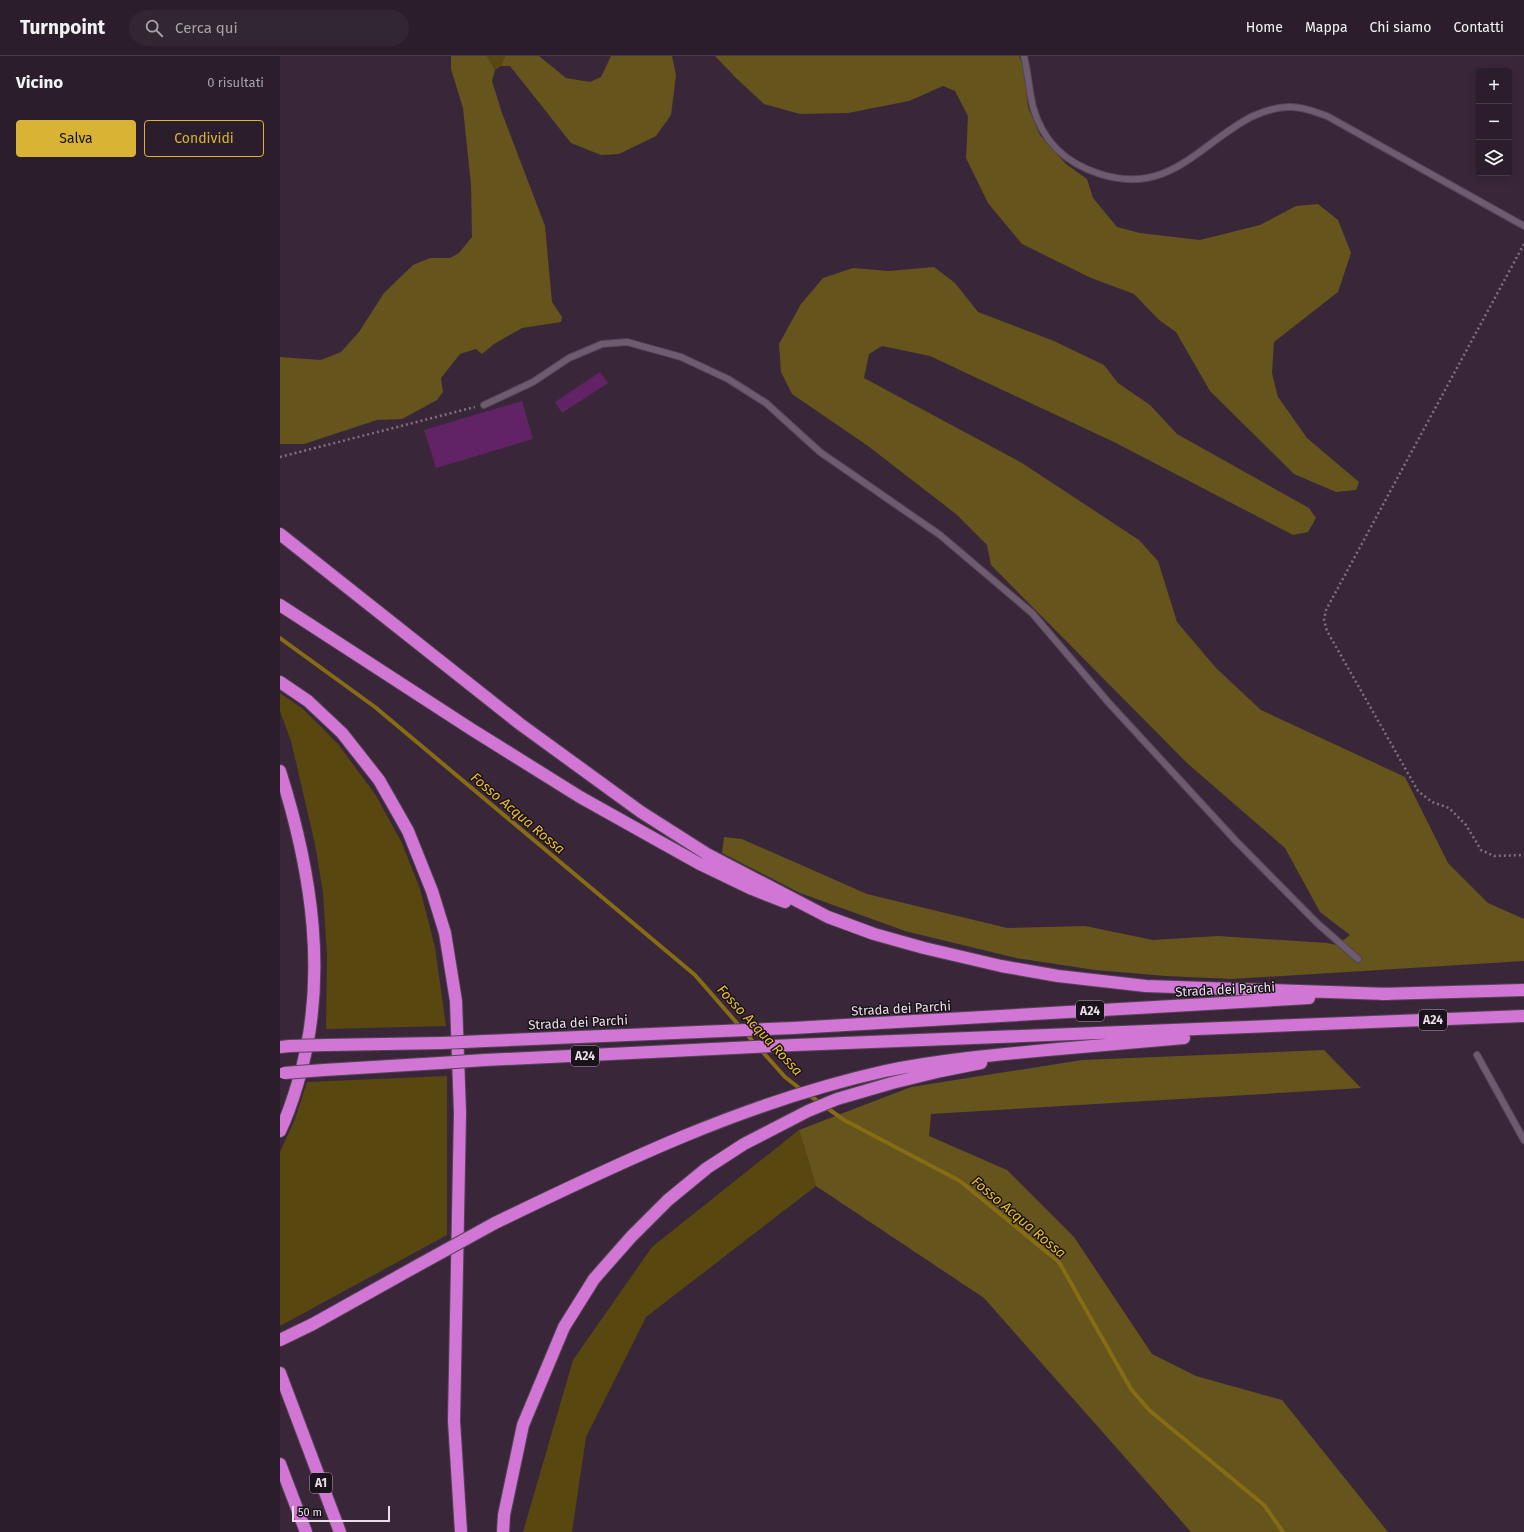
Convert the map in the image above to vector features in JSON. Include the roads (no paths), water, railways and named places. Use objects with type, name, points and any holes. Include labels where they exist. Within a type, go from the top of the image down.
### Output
[{"type":"highway","points":[[280,534],[509,716],[564,758],[640,812],[708,854],[828,917]]},
{"type":"highway","points":[[280,605],[506,752],[632,827],[698,863],[752,889],[781,901],[874,934],[924,948],[1001,966],[1066,977],[1146,986],[1388,994]]},
{"type":"highway","points":[[280,682],[308,701],[342,733],[379,780],[408,831],[432,891],[445,933],[456,1001],[460,1113],[454,1421],[461,1532]]},
{"type":"highway","points":[[280,771],[290,803],[308,883],[315,963],[312,1024],[304,1063],[286,1119],[280,1130]]},
{"type":"highway","name":"Strada dei Parchi","points":[[285,1047],[442,1043],[793,1028],[1388,994],[1524,990]]},
{"type":"highway","name":"A24","points":[[282,1073],[485,1060],[795,1045],[1524,1016]]},
{"type":"highway","points":[[280,1340],[313,1324],[495,1223],[621,1162],[676,1138],[748,1110],[828,1085],[885,1071],[956,1058],[1342,1024]]},
{"type":"highway","points":[[503,1532],[504,1515],[523,1424],[564,1327],[594,1279],[631,1237],[668,1200],[708,1168],[744,1144],[808,1111],[837,1099],[941,1071],[986,1062],[1099,1045]]},
{"type":"highway","name":"A1","points":[[280,1374],[340,1532]]},
{"type":"highway","name":"A1","points":[[280,1464],[306,1532]]},
{"type":"lane","points":[[1024,56],[1033,106],[1044,135],[1064,156],[1096,173],[1130,179],[1165,173],[1185,164],[1228,130],[1259,113],[1276,108],[1302,108],[1327,116],[1524,226]]},
{"type":"lane","points":[[484,405],[533,382],[569,358],[602,344],[627,342],[681,357],[728,379],[766,404],[820,452],[940,535],[1032,613],[1108,702],[1236,841],[1317,923],[1358,958]]},
{"type":"lane","points":[[1477,1055],[1524,1140]]},
{"type":"waterway","name":"Fosso Acqua Rossa","points":[[280,638],[375,707],[695,975],[756,1045]]},
{"type":"waterway","name":"Fosso Acqua Rossa","points":[[761,1050],[785,1077],[803,1091]]},
{"type":"waterway","name":"Fosso Acqua Rossa","points":[[809,1095],[844,1120],[960,1181],[1059,1262],[1131,1389],[1149,1410],[1264,1505],[1283,1532]]}]
